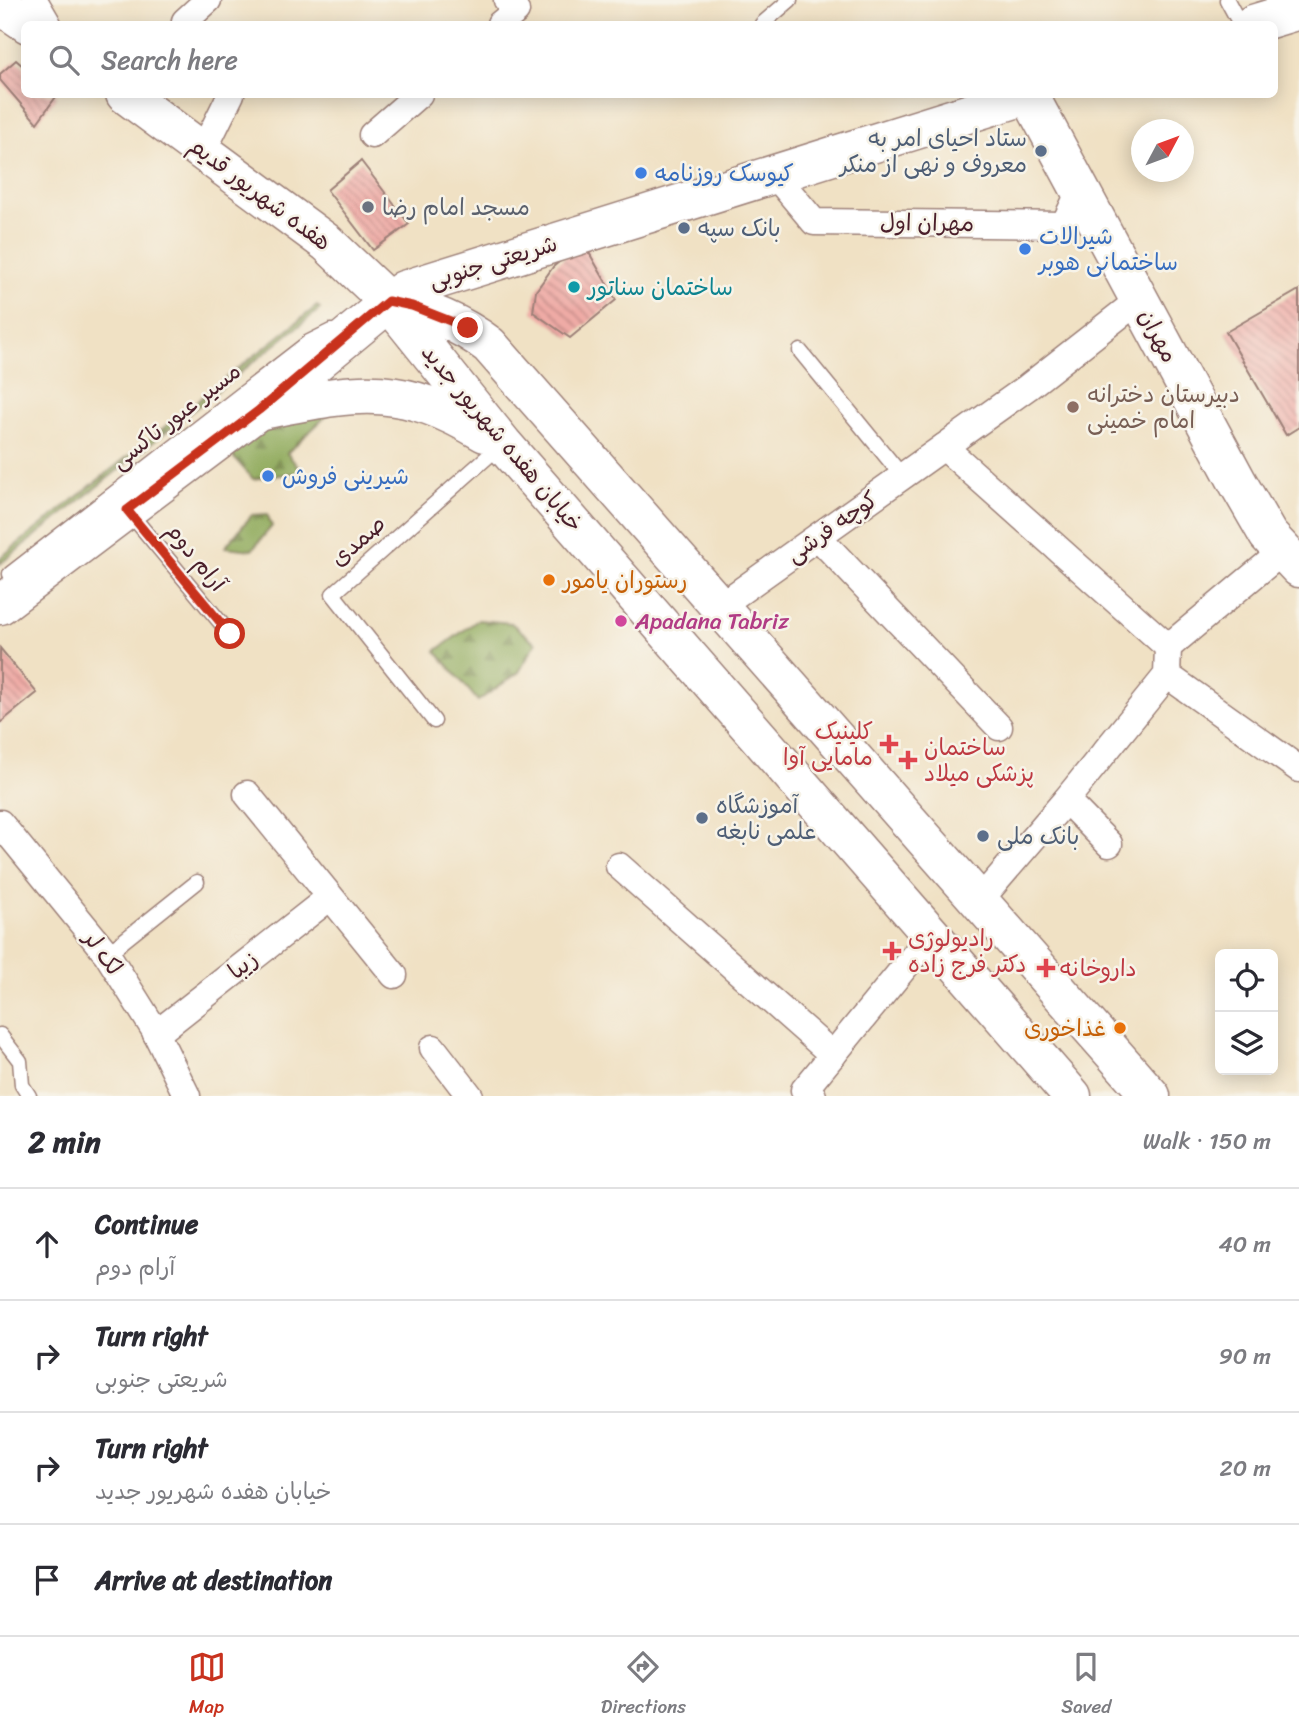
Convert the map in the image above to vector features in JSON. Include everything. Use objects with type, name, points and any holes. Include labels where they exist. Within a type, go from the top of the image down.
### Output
[{"type":"main road","points":[[0,5],[24,21]]},
{"type":"main road","points":[[1263,21],[1299,10]]},
{"type":"main road","name":"هفده شهریور قدیم","points":[[130,98],[327,243],[388,301]]},
{"type":"main road","name":"شریعتی جنوبی","points":[[0,605],[259,410],[404,290],[1020,98]]},
{"type":"main road","name":"مهران","points":[[1032,98],[1238,483],[1268,535],[1291,560]]},
{"type":"main road","name":"خیابان هفده شهریور جدید","points":[[388,301],[503,443],[1072,1096]]},
{"type":"main road","name":"خیابان هفده شهریور جدید","points":[[388,301],[412,306],[468,328],[489,345],[1152,1096]]},
{"type":"main road","points":[[259,410],[340,395],[390,394],[427,402],[503,443]]},
{"type":"street","points":[[34,0],[46,21]]},
{"type":"street","points":[[185,21],[208,0]]},
{"type":"street","points":[[504,21],[516,11],[507,0]]},
{"type":"street","points":[[203,151],[229,98]]},
{"type":"street","points":[[372,135],[414,98]]},
{"type":"street","name":"مهران اول","points":[[774,174],[814,222],[1064,225],[1080,191]]},
{"type":"street","name":"کوچه فرشی","points":[[720,606],[903,477],[1139,300]]},
{"type":"street","points":[[944,447],[1168,646]]},
{"type":"street","points":[[818,537],[999,727]]},
{"type":"street","points":[[1168,646],[1291,560]]},
{"type":"street","points":[[979,901],[1066,800],[1167,675],[1168,646]]},
{"type":"street","points":[[1167,675],[1299,769]]},
{"type":"street","points":[[247,794],[394,975]]},
{"type":"street","points":[[1066,800],[1109,844]]},
{"type":"street","name":"لک لر","points":[[0,822],[107,954],[156,1034],[187,1096]]},
{"type":"street","points":[[618,866],[833,1055]]},
{"type":"street","name":"زیبا","points":[[156,1034],[330,897]]},
{"type":"street","points":[[806,1094],[833,1055],[932,935]]},
{"type":"street","points":[[433,1048],[470,1096]]},
{"type":"lane","points":[[766,21],[790,0]]},
{"type":"lane","points":[[1227,0],[1238,21]]},
{"type":"lane","name":"مسیر عبور تاکسی","points":[[0,581],[309,342],[388,301]]},
{"type":"lane","points":[[800,351],[903,477]]},
{"type":"lane","name":"صمدی","points":[[434,721],[333,594],[503,443]]},
{"type":"lane","name":"آرام دوم","points":[[127,510],[230,634]]},
{"type":"lane","points":[[107,954],[197,882]]},
{"type":"lane","points":[[0,1035],[20,1061],[22,1086],[29,1096]]},
{"type":"green space","points":[[317,306],[320,309],[0,564],[0,558]]},
{"type":"green space","points":[[340,403],[287,453],[302,472],[253,479],[219,441]]},
{"type":"green space","points":[[267,514],[272,526],[252,550],[225,547],[252,515]]},
{"type":"green space","points":[[478,620],[511,623],[536,643],[519,672],[478,701],[436,651]]},
{"type":"building","points":[[16,60],[21,64],[21,98],[55,98],[37,123],[0,80],[0,74]]},
{"type":"building","name":"مسجد امام رضا","points":[[361,161],[409,224],[373,250],[327,190]]},
{"type":"building","name":"ساختمان سناتور","points":[[583,242],[616,300],[570,338],[533,312],[536,291],[553,267]]},
{"type":"building","points":[[1299,290],[1299,427],[1286,435],[1226,332]]},
{"type":"building","points":[[0,648],[37,693],[0,723]]},
{"type":"place","name":"ستاد احیای امر به معروف و نهی از منکر","points":[[1041,151]]},
{"type":"place","name":"کیوسک روزنامه","points":[[641,173]]},
{"type":"place","name":"مسجد امام رضا","points":[[368,207]]},
{"type":"place","name":"بانک سپه","points":[[684,228]]},
{"type":"place","name":"شیرالات ساختمانی هوبر","points":[[1025,249]]},
{"type":"place","name":"ساختمان سناتور","points":[[574,287]]},
{"type":"place","name":"دبیرستان دخترانه امام خمینی","points":[[1073,407]]},
{"type":"place","name":"شیرینی فروش","points":[[268,476]]},
{"type":"place","name":"رستوران یامور","points":[[549,580]]},
{"type":"place","name":"Apadana Tabriz","points":[[621,621]]},
{"type":"place","name":"کلینیک مامایی آوا","points":[[889,744]]},
{"type":"place","name":"ساختمان پزشکی میلاد","points":[[908,760]]},
{"type":"place","name":"آموزشگاه علمی نابغه","points":[[702,818]]},
{"type":"place","name":"بانک ملی","points":[[983,836]]},
{"type":"place","name":"رادیولوژی دکتر فرج زاده","points":[[892,951]]},
{"type":"place","name":"داروخانه","points":[[1046,968]]},
{"type":"place","name":"غذاخوری","points":[[1120,1028]]},
{"type":"route","points":[[230,634],[127,510],[259,410],[388,301],[412,306],[468,328]]}]
